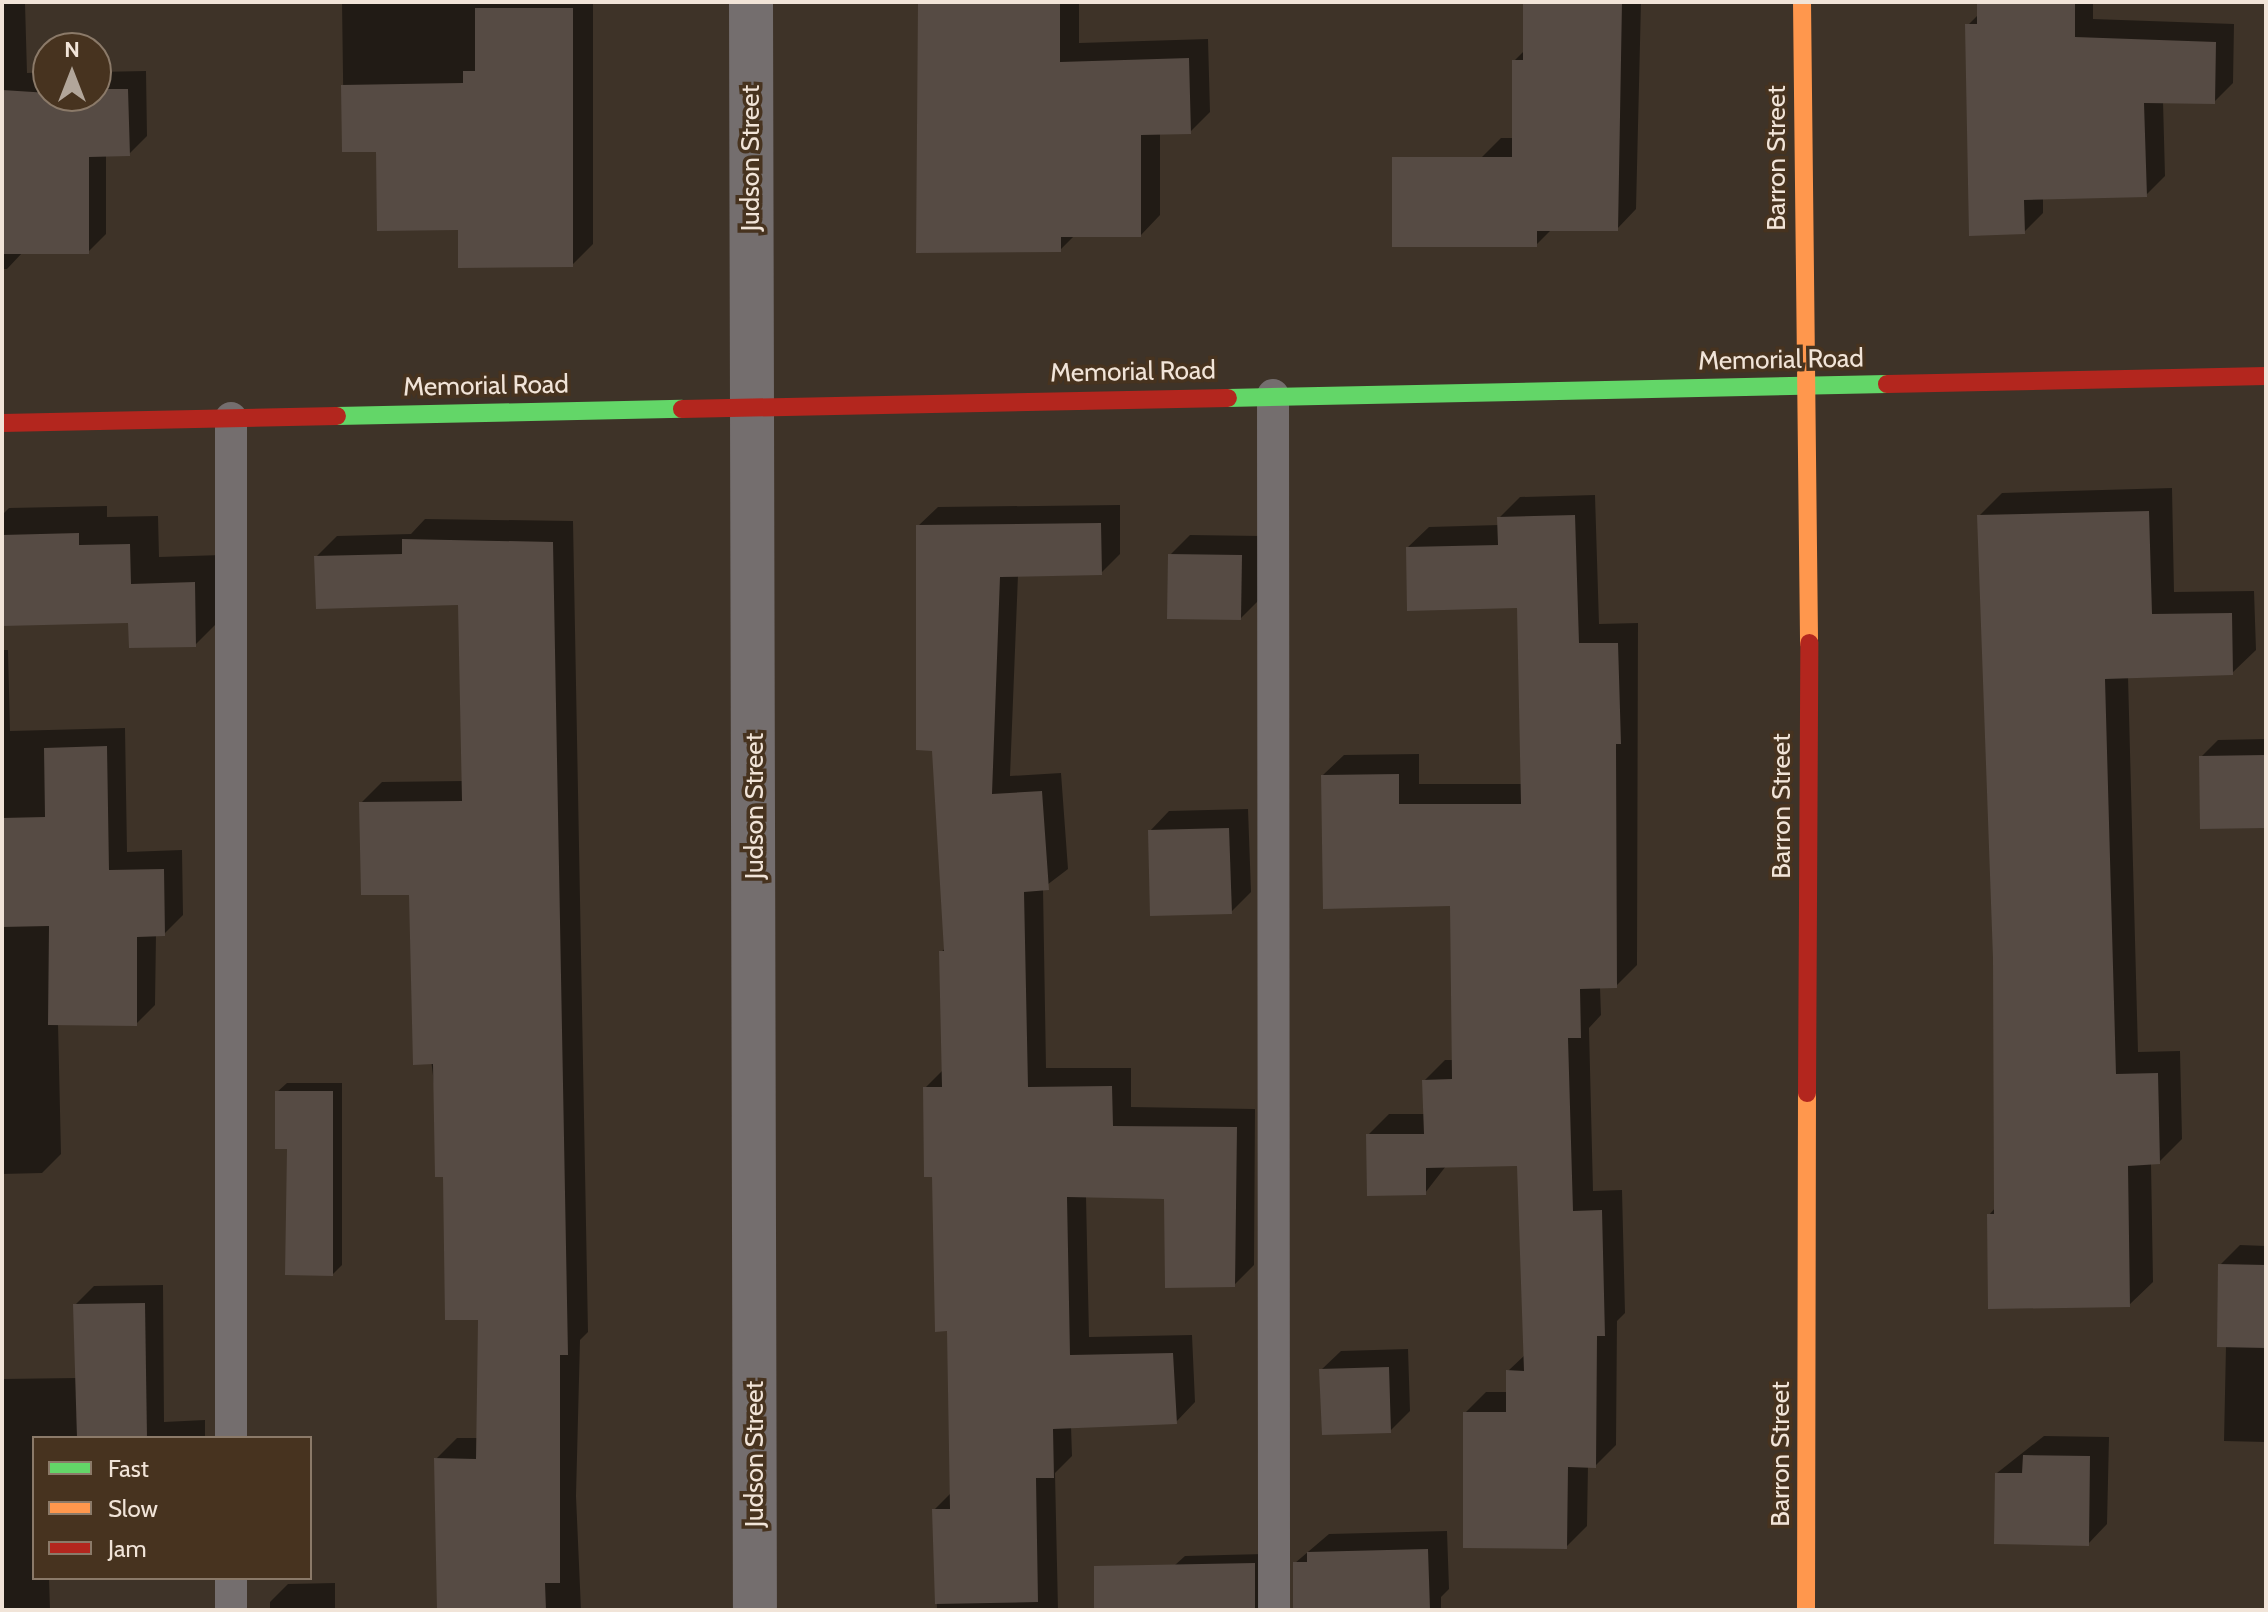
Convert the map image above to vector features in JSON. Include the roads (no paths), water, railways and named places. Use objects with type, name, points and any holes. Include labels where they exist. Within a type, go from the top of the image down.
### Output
[{"type":"street","name":"Judson Street","points":[[751,2],[755,1610]]},
{"type":"street","name":"Barron Street","points":[[1802,2],[1804,385],[1809,542],[1806,1610]]},
{"type":"street","name":"Memorial Road","points":[[2,423],[2266,376]]},
{"type":"lane","points":[[1273,395],[1274,1610]]},
{"type":"lane","points":[[231,418],[231,1436]]},
{"type":"lane","points":[[231,1580],[231,1610]]}]
